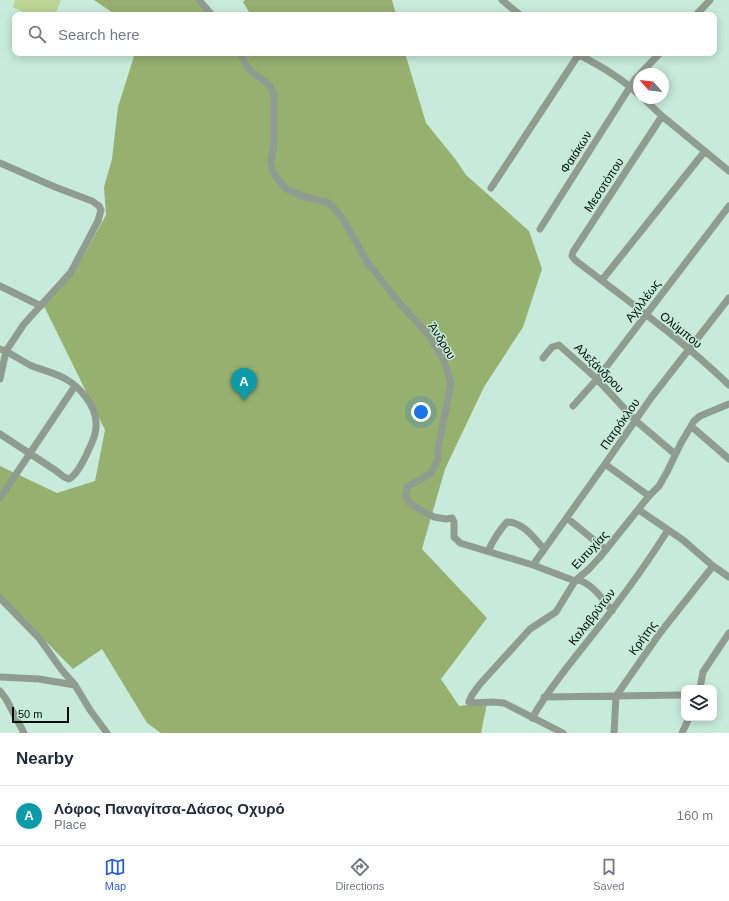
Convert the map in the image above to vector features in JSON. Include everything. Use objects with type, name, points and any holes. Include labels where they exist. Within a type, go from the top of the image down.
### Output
[{"type":"street","points":[[199,0],[209,12]]},
{"type":"street","points":[[502,0],[516,12]]},
{"type":"street","points":[[699,12],[710,0]]},
{"type":"street","name":"Άνδρου","points":[[241,56],[250,70],[272,88],[274,95],[274,144],[271,161],[272,170],[277,178],[286,189],[302,196],[327,202],[334,208],[343,219],[367,262],[402,306],[427,333],[444,360],[451,383],[438,448],[438,459],[431,474],[408,487],[406,498],[412,505],[430,516],[440,519],[454,519],[453,534],[456,540],[533,565],[575,581],[579,580],[588,584],[612,610]]},
{"type":"street","points":[[492,188],[577,56]]},
{"type":"street","points":[[581,56],[631,87]]},
{"type":"street","name":"Φαιάκων","points":[[646,68],[657,56]]},
{"type":"street","name":"Φαιάκων","points":[[540,229],[633,84]]},
{"type":"street","points":[[649,104],[729,171]]},
{"type":"street","name":"Μεσοτόπου","points":[[580,264],[573,258],[573,252],[662,116]]},
{"type":"street","points":[[602,280],[705,151]]},
{"type":"street","points":[[0,163],[97,203],[101,210],[98,221],[70,274],[24,324],[3,350],[0,379]]},
{"type":"street","name":"Αχιλλέως","points":[[573,406],[597,380],[729,206]]},
{"type":"street","name":"Ολύμπου","points":[[580,264],[689,349],[729,385]]},
{"type":"street","points":[[0,286],[40,306]]},
{"type":"street","name":"Πατρόκλου","points":[[533,565],[651,398],[729,298]]},
{"type":"street","name":"Αλεξάνδρου","points":[[543,358],[552,347],[559,344],[597,380],[636,421],[675,454]]},
{"type":"street","points":[[0,434],[66,478],[71,478],[75,474],[94,440],[96,422],[92,407],[81,391],[75,386],[64,378],[31,365],[3,350]]},
{"type":"street","points":[[0,498],[29,452],[51,423],[75,386]]},
{"type":"street","name":"Ευτυχίας","points":[[532,718],[504,703],[472,703],[469,701],[480,684],[530,629],[556,612],[575,581],[589,569],[639,510],[663,480],[675,454],[691,426],[700,416],[729,404]]},
{"type":"street","points":[[691,426],[729,459]]},
{"type":"street","points":[[605,464],[649,496]]},
{"type":"street","points":[[639,510],[683,540],[713,566],[729,577]]},
{"type":"street","points":[[567,518],[606,550]]},
{"type":"street","points":[[488,551],[496,536],[507,522],[513,522],[522,526],[544,549]]},
{"type":"street","name":"Καλαβρύτων","points":[[532,718],[544,697],[642,570],[668,530]]},
{"type":"street","name":"Κρήτης","points":[[616,696],[660,633],[713,566]]},
{"type":"street","points":[[0,598],[39,638],[75,685],[90,710],[107,733]]},
{"type":"street","points":[[701,685],[703,672],[729,633]]},
{"type":"street","points":[[0,677],[10,676],[39,679],[75,685]]},
{"type":"street","points":[[0,691],[6,699],[24,733]]},
{"type":"street","points":[[544,697],[681,695]]},
{"type":"street","points":[[614,733],[616,696]]},
{"type":"street","points":[[532,718],[563,733]]},
{"type":"street","points":[[682,733],[688,721]]},
{"type":"green space","points":[[15,0],[61,0],[56,12],[22,12],[13,7]]},
{"type":"green space","points":[[94,0],[203,0],[213,12],[112,12]]},
{"type":"green space","points":[[245,0],[392,0],[395,12],[249,12],[243,2]]},
{"type":"green space","points":[[134,56],[406,56],[426,123],[456,160],[466,175],[529,231],[542,269],[523,327],[484,387],[445,469],[422,549],[487,618],[441,679],[459,706],[487,703],[481,733],[161,733],[147,723],[102,649],[73,669],[0,595],[0,466],[57,493],[95,481],[105,430],[44,306],[74,273],[106,215],[104,187],[112,159],[118,107]]},
{"type":"place","name":"Λόφος Παναγίτσα-Δάσος Οχυρό","points":[[244,401]]}]
